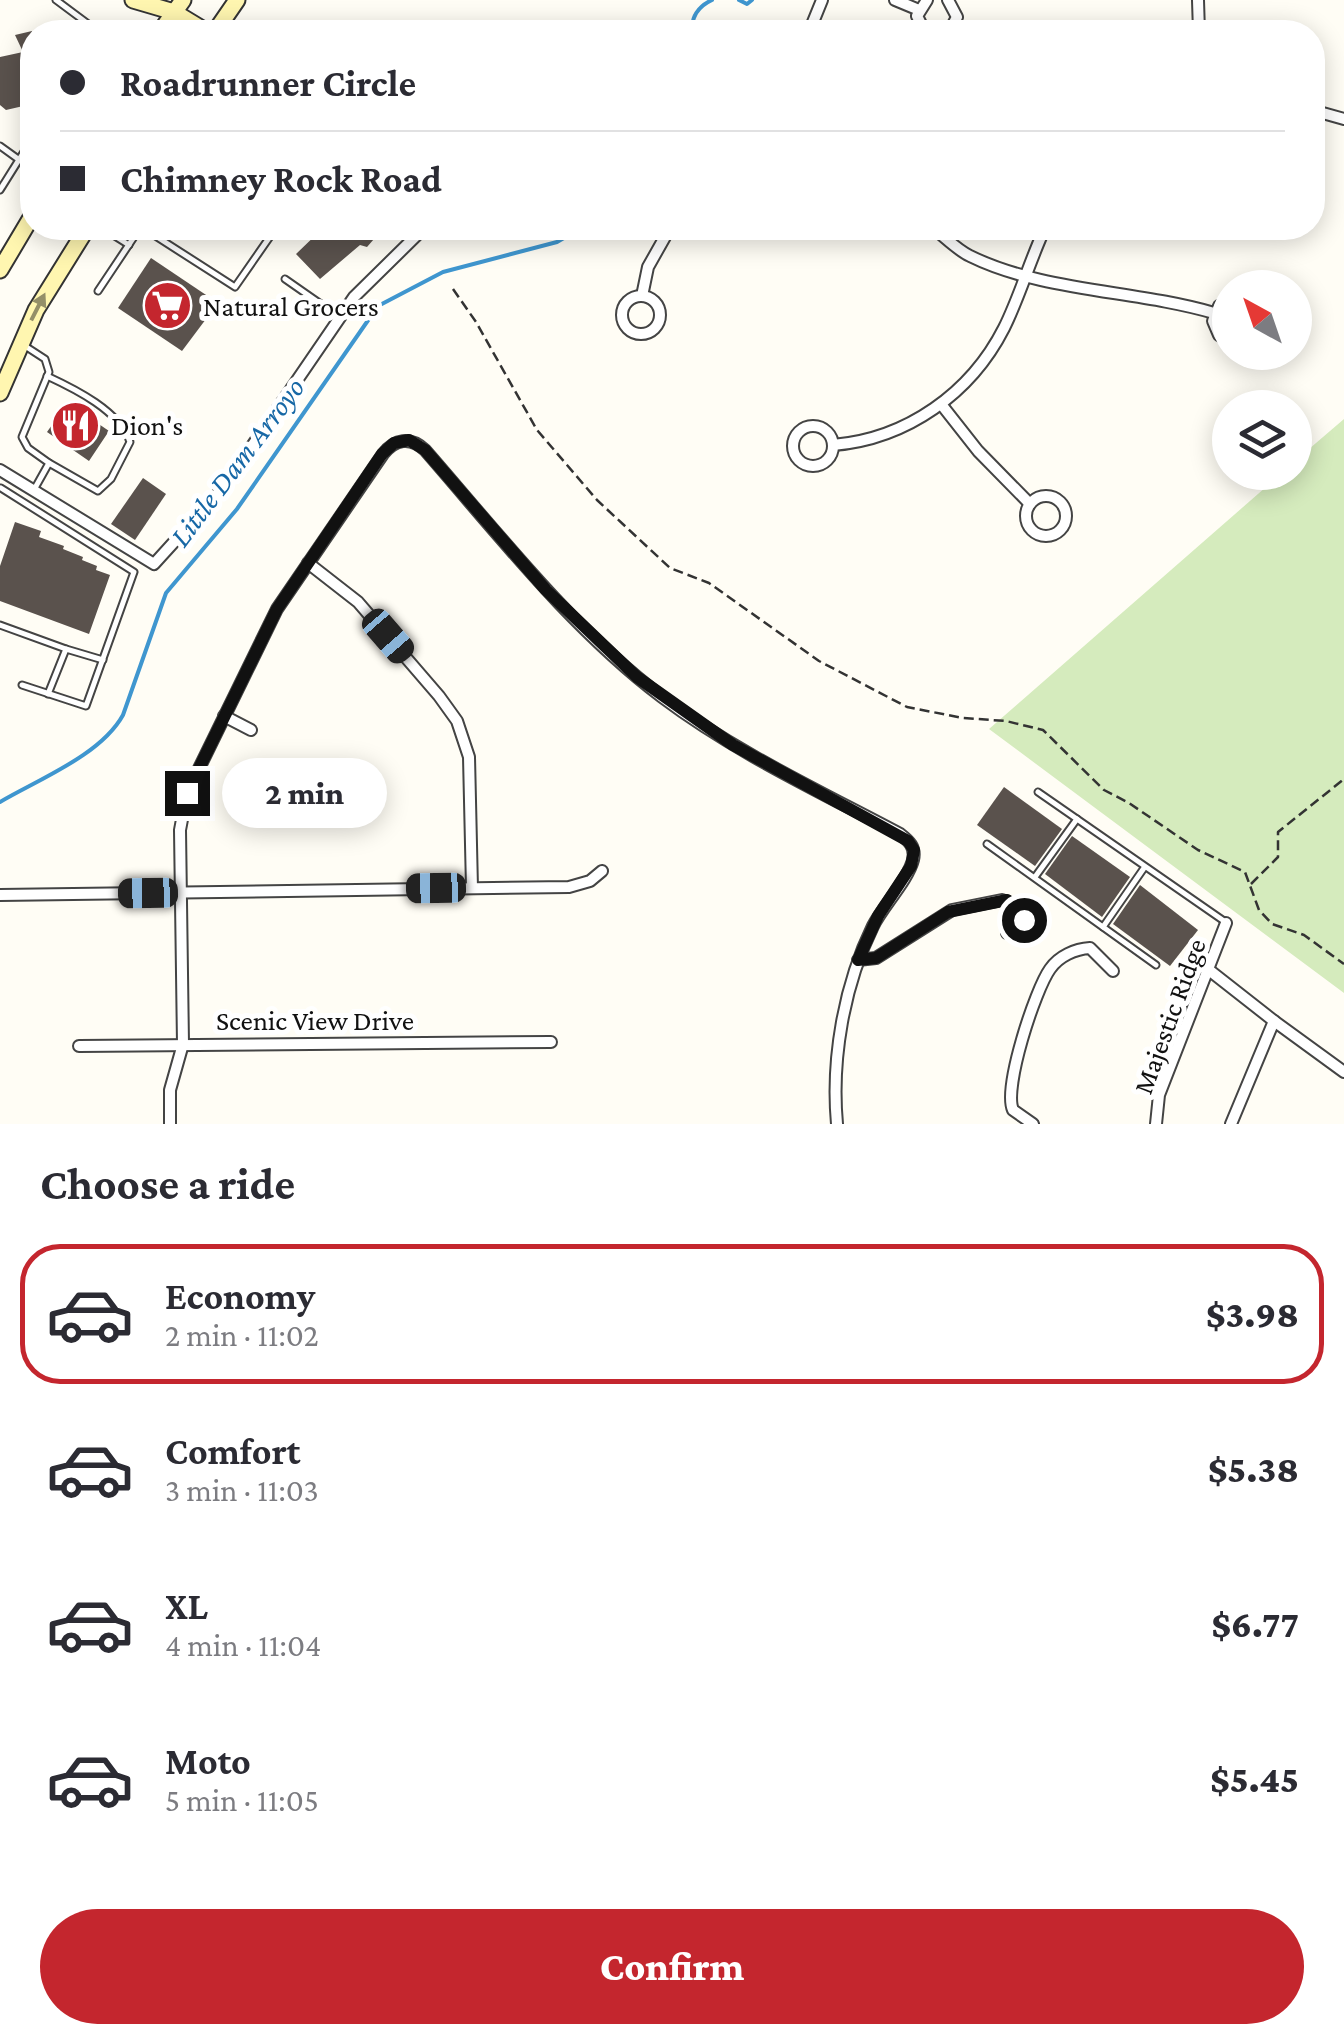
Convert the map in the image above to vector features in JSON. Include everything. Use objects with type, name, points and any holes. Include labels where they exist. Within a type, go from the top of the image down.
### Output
[{"type":"main road","points":[[133,0],[176,4]]},
{"type":"main road","points":[[0,268],[20,236]]},
{"type":"main road","points":[[0,392],[46,291],[78,240]]},
{"type":"street","points":[[895,0],[923,5]]},
{"type":"street","points":[[3,472],[154,564],[224,487],[354,297],[412,240]]},
{"type":"street","points":[[642,296],[648,267],[663,240]]},
{"type":"street","points":[[949,240],[968,255],[1024,275],[1212,311]]},
{"type":"street","points":[[833,444],[887,434],[942,404],[969,378],[1009,317],[1040,240]]},
{"type":"street","points":[[942,404],[989,464],[1030,504]]},
{"type":"street","points":[[170,1124],[170,1090],[183,1044],[182,811],[190,784],[277,609],[386,450],[399,441],[418,443],[568,613],[637,677],[722,738],[900,834],[914,850],[911,866],[878,916],[858,960],[840,1035],[836,1124]]},
{"type":"street","points":[[1042,497],[1055,498],[1064,508],[1063,527],[1053,536],[1034,533],[1026,522],[1030,504],[1042,497]]},
{"type":"street","points":[[308,563],[358,602],[440,696],[457,722],[469,757],[472,888]]},
{"type":"street","points":[[224,716],[251,730]]},
{"type":"street","points":[[0,894],[576,886],[602,871]]},
{"type":"street","points":[[858,960],[876,958],[948,912],[1002,900],[1016,905],[1024,916],[1022,923],[1007,932]]},
{"type":"street","name":"Majestic Ridge","points":[[1156,1124],[1159,1095],[1226,923]]},
{"type":"street","points":[[1033,1124],[1012,1110],[1008,1089],[1048,971],[1069,953],[1090,948],[1113,971]]},
{"type":"street","points":[[1210,970],[1344,1072]]},
{"type":"street","points":[[1231,1124],[1274,1021]]},
{"type":"street","name":"Scenic View Drive","points":[[79,1046],[550,1042]]},
{"type":"lane","points":[[56,0],[83,20]]},
{"type":"lane","points":[[0,146],[19,160],[0,190]]},
{"type":"lane","points":[[120,240],[128,245]]},
{"type":"lane","points":[[98,291],[132,240]]},
{"type":"lane","points":[[161,240],[235,287],[268,240]]},
{"type":"lane","points":[[285,279],[340,317]]},
{"type":"lane","points":[[20,344],[45,359],[47,376],[22,437],[28,448],[48,463],[98,491],[111,480],[130,442],[114,417],[47,376]]},
{"type":"lane","points":[[34,491],[48,463]]},
{"type":"lane","points":[[3,472],[0,490],[134,572],[86,706],[22,685]]},
{"type":"lane","points":[[0,625],[103,660]]},
{"type":"lane","points":[[48,694],[66,650]]},
{"type":"lane","points":[[1038,792],[1226,923]]},
{"type":"lane","points":[[1034,878],[1076,819]]},
{"type":"lane","points":[[987,844],[1156,965]]},
{"type":"lane","points":[[1103,927],[1145,868]]},
{"type":"path","points":[[453,289],[538,430],[597,500],[670,568],[709,583],[819,661],[907,707],[963,718],[1006,720],[1044,730],[1104,790],[1198,850],[1246,872],[1259,910],[1272,924],[1304,936],[1344,964]]},
{"type":"path","points":[[1251,884],[1278,857],[1278,832],[1344,779]]},
{"type":"green space","points":[[1344,419],[1344,993],[989,729],[1263,490],[1312,490],[1312,446]]},
{"type":"building","points":[[20,53],[20,107],[6,110],[0,105],[0,57]]},
{"type":"building","points":[[311,240],[373,240],[367,247],[360,245],[320,279],[296,254]]},
{"type":"building","name":"Natural Grocers","points":[[151,258],[218,303],[182,351],[118,308]]},
{"type":"building","name":"Dion's","points":[[68,402],[79,410],[84,403],[95,410],[90,418],[109,431],[89,461],[47,432]]},
{"type":"building","points":[[143,478],[166,494],[135,540],[111,524]]},
{"type":"building","points":[[15,522],[41,531],[39,537],[64,546],[63,549],[97,566],[96,570],[110,575],[89,634],[0,601],[0,566]]},
{"type":"building","points":[[1004,787],[1062,829],[1035,866],[977,825]]},
{"type":"building","points":[[1072,836],[1130,877],[1102,917],[1045,874]]},
{"type":"building","points":[[1140,885],[1198,930],[1170,966],[1113,924]]},
{"type":"waterway","name":"Little Dam Arroyo","points":[[694,20],[696,13],[712,0]]},
{"type":"waterway","name":"Little Dam Arroyo","points":[[739,0],[747,4],[752,0]]},
{"type":"waterway","name":"Little Dam Arroyo","points":[[0,802],[68,765],[113,729],[123,715],[166,593],[237,509],[378,306],[443,272],[560,240]]},
{"type":"place","name":"Natural Grocers","points":[[168,306]]},
{"type":"place","name":"Dion's","points":[[76,425]]},
{"type":"route","points":[[187,793],[284,598],[382,454],[394,443],[409,440],[425,450],[568,613],[637,677],[733,745],[908,841],[914,850],[911,866],[878,916],[858,960],[876,958],[952,910],[1007,900],[1020,909],[1024,920]]}]
